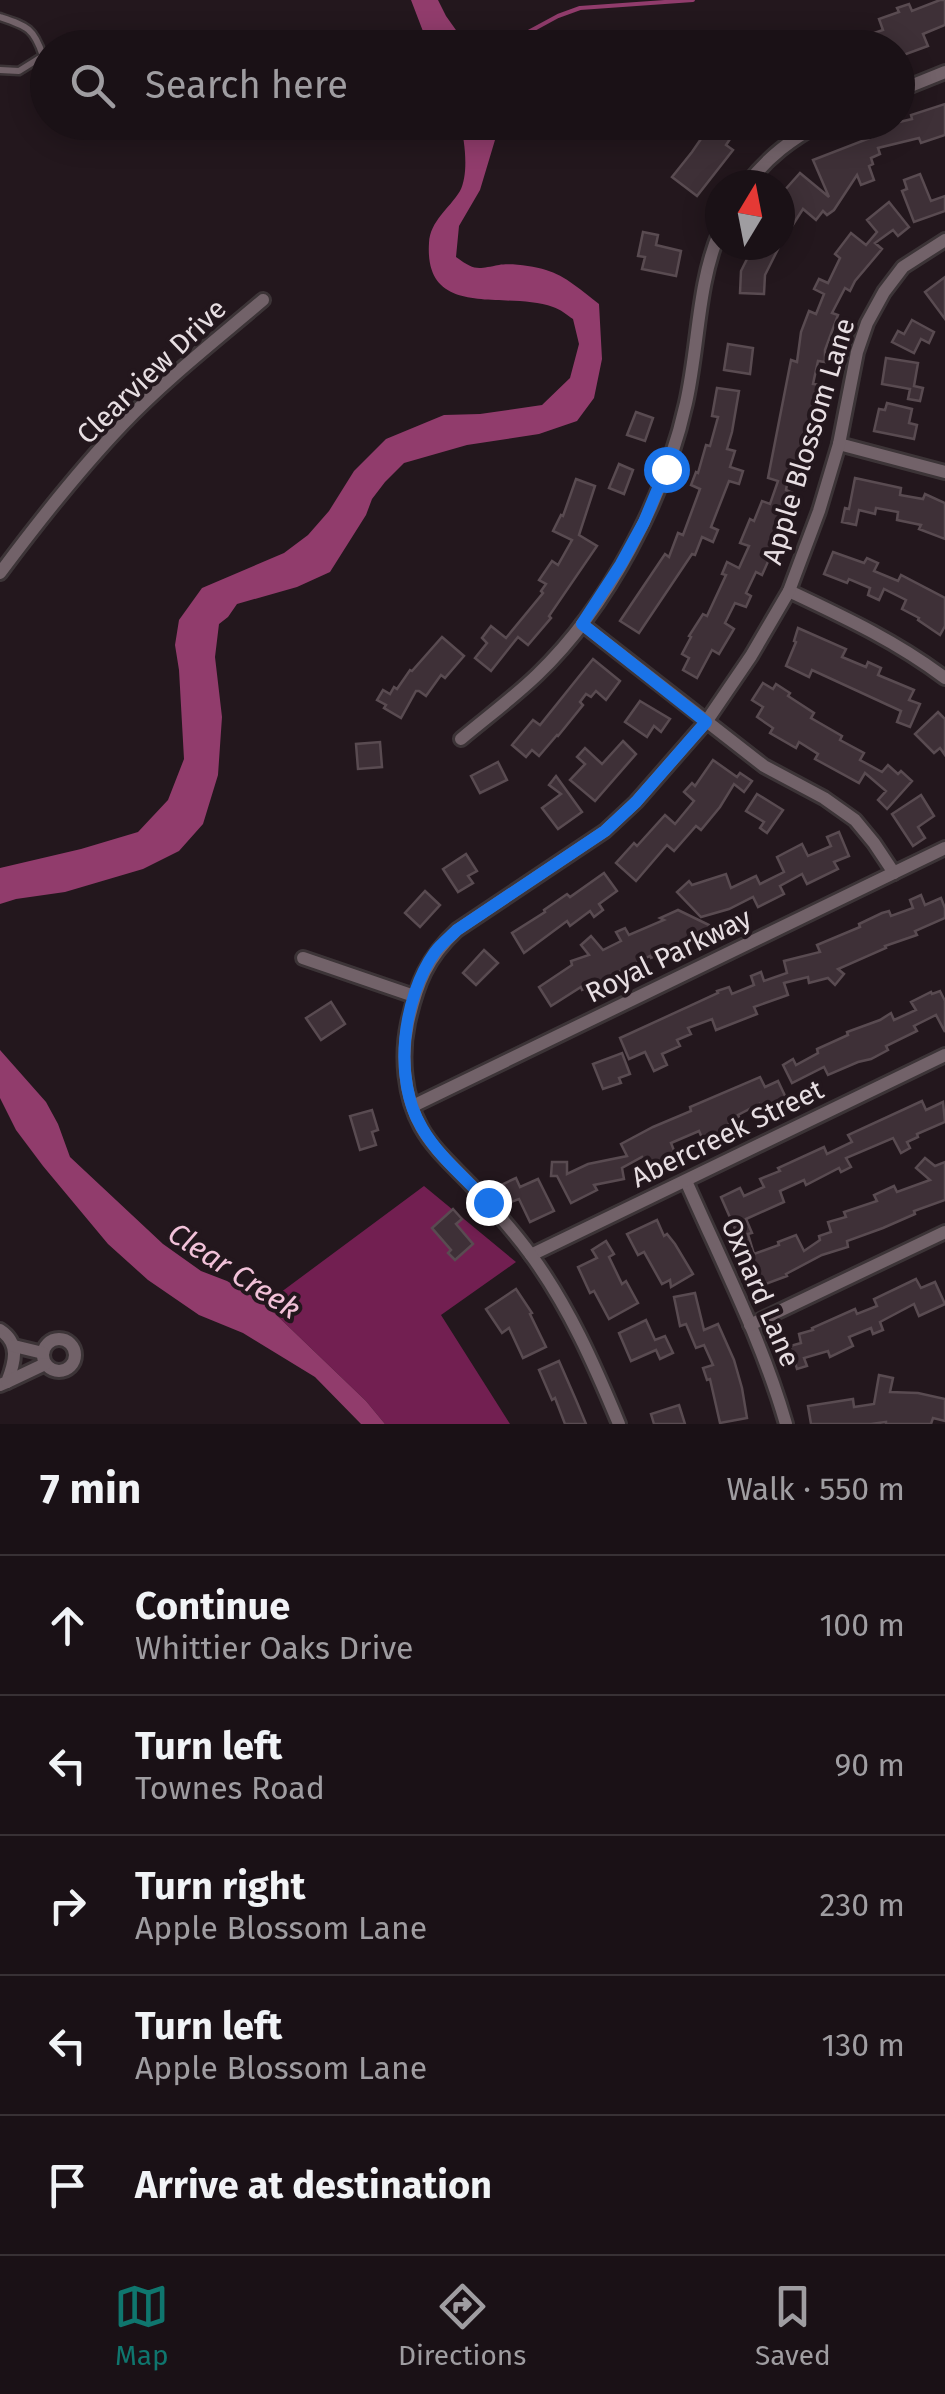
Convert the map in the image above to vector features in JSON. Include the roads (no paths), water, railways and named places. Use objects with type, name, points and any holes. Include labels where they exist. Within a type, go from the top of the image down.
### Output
[{"type":"street","points":[[915,84],[945,72]]},
{"type":"street","points":[[758,170],[790,140]]},
{"type":"street","name":"Apple Blossom Lane","points":[[619,1424],[583,1338],[531,1255],[421,1127],[404,1072],[404,1042],[414,996],[437,949],[457,930],[605,831],[636,802],[706,722],[789,592],[839,444],[857,352],[867,323],[903,268],[945,240]]},
{"type":"street","points":[[461,739],[538,674],[582,624],[644,522],[685,408],[708,260]]},
{"type":"street","name":"Clearview Drive","points":[[0,574],[26,537],[124,423],[263,300]]},
{"type":"street","points":[[839,444],[945,472]]},
{"type":"street","points":[[789,592],[880,634],[945,678]]},
{"type":"street","points":[[582,624],[764,766],[824,798],[855,820],[894,874]]},
{"type":"street","name":"Royal Parkway","points":[[413,1106],[945,848]]},
{"type":"street","points":[[303,958],[414,996]]},
{"type":"street","name":"Abercreek Street","points":[[531,1255],[945,1055]]},
{"type":"street","name":"Oxnard Lane","points":[[686,1181],[750,1325],[786,1424]]},
{"type":"street","points":[[750,1325],[945,1232]]},
{"type":"street","points":[[0,1330],[10,1336],[14,1346],[14,1364],[4,1384]]},
{"type":"street","points":[[4,1384],[44,1358],[14,1346]]},
{"type":"lane","points":[[0,17],[30,31]]},
{"type":"lane","points":[[0,70],[19,72],[30,65]]},
{"type":"waterway","points":[[532,30],[580,8],[693,0]]},
{"type":"water label","name":"Clear Creek","points":[[234,1271]]}]
